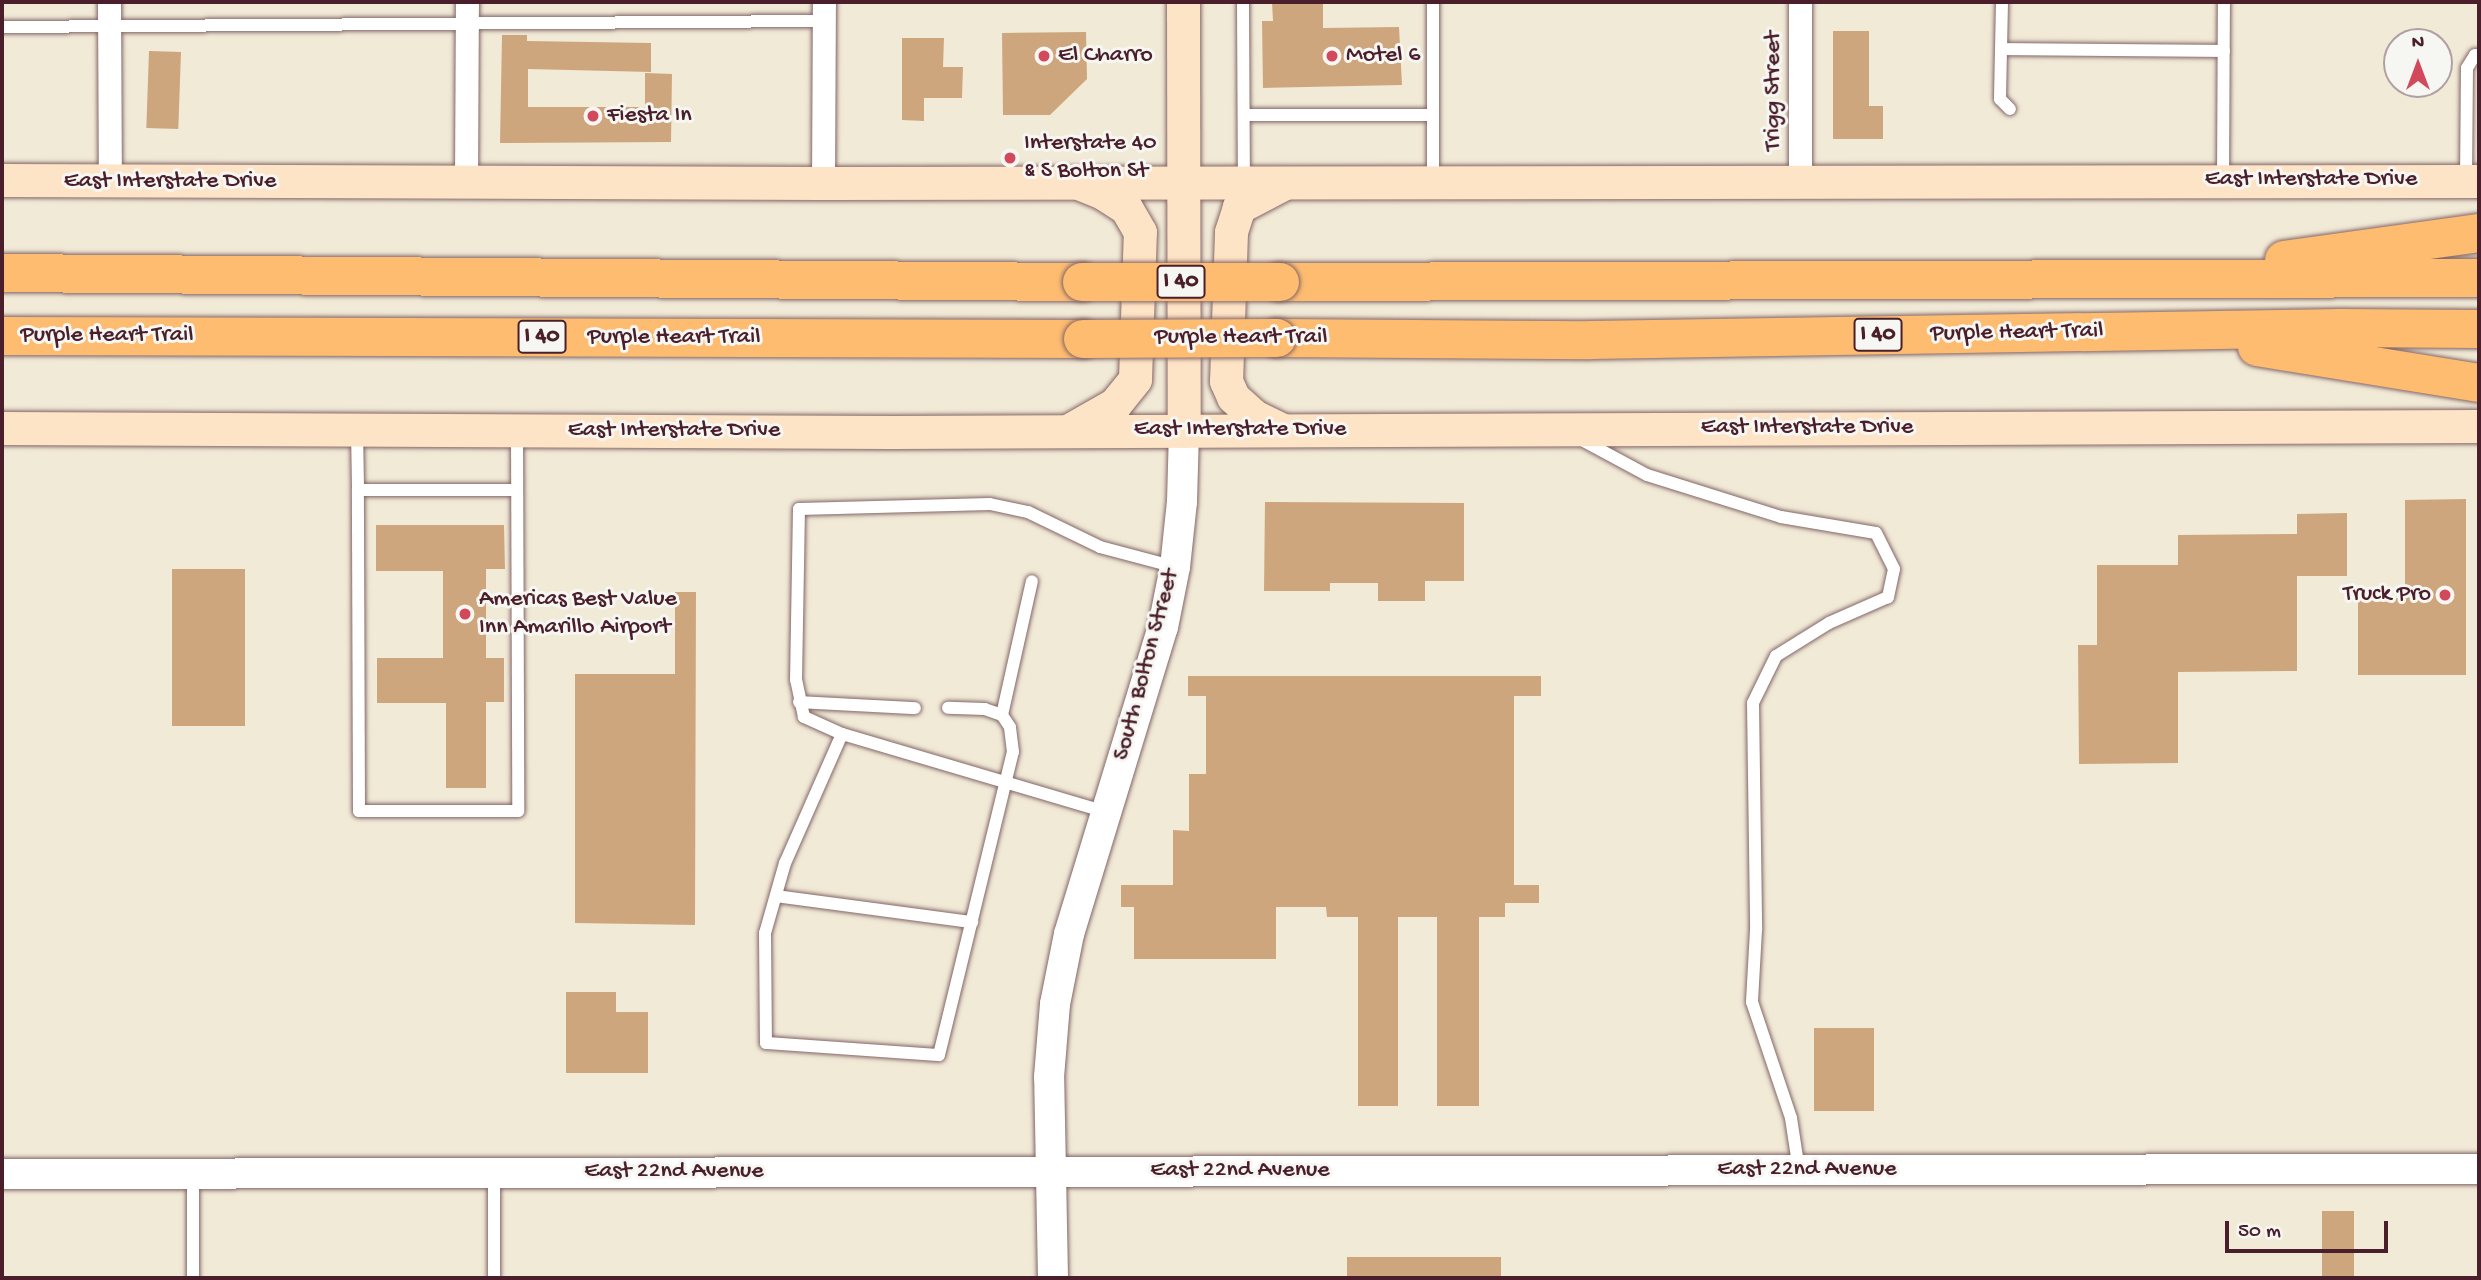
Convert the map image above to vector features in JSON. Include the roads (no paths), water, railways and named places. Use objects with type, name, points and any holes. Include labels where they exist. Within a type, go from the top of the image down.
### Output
[{"type":"highway","points":[[2188,279],[2311,254],[2479,233]]},
{"type":"highway","points":[[2,256],[169,276]]},
{"type":"highway","name":"I 40","points":[[2,273],[1082,282],[2479,278]]},
{"type":"highway","name":"Purple Heart Trail","points":[[2,336],[1591,340],[2479,329]]},
{"type":"highway","points":[[2158,331],[2479,383]]},
{"type":"main road","name":"South Bolton Street","points":[[1183,2],[1184,431]]},
{"type":"main road","name":"East Interstate Drive","points":[[2,180],[466,183],[2472,181]]},
{"type":"main road","points":[[1284,430],[1254,416],[1233,397],[1226,381],[1231,232],[1239,207],[1285,182]]},
{"type":"main road","points":[[1069,430],[1115,404],[1135,379],[1140,232],[1126,208],[1103,192],[1076,183]]},
{"type":"main road","name":"East Interstate Drive","points":[[2,428],[1184,431],[2479,426]]},
{"type":"street","points":[[110,2],[110,181]]},
{"type":"street","name":"Trigg Street","points":[[1800,2],[1800,181]]},
{"type":"street","points":[[466,183],[467,12]]},
{"type":"street","points":[[823,183],[824,12]]},
{"type":"street","name":"South Bolton Street","points":[[1052,1278],[1049,1077],[1055,1004],[1069,934],[1163,627],[1175,567],[1182,502],[1184,431]]},
{"type":"street","name":"East 22nd Avenue","points":[[2,1174],[2479,1169]]},
{"type":"lane","points":[[1243,2],[1244,182]]},
{"type":"lane","points":[[1433,2],[1433,182]]},
{"type":"lane","points":[[2002,2],[2000,99],[2010,109]]},
{"type":"lane","points":[[2223,180],[2224,2]]},
{"type":"lane","points":[[2,27],[110,27],[467,12],[824,12]]},
{"type":"lane","points":[[2001,49],[2224,51]]},
{"type":"lane","points":[[2472,181],[2467,68],[2475,55],[2479,55]]},
{"type":"lane","points":[[1244,115],[1433,115]]},
{"type":"lane","points":[[1561,429],[1647,475],[1781,517],[1876,533],[1894,569],[1888,597],[1829,623],[1776,656],[1753,703],[1756,930],[1752,1002],[1791,1118],[1799,1170]]},
{"type":"lane","points":[[357,430],[359,811],[518,811],[517,430]]},
{"type":"lane","points":[[358,490],[517,490]]},
{"type":"lane","points":[[1106,812],[842,734],[804,717],[796,680],[799,509],[990,505],[1028,512],[1100,547],[1175,567]]},
{"type":"lane","points":[[1002,715],[1032,581]]},
{"type":"lane","points":[[799,702],[915,708]]},
{"type":"lane","points":[[842,734],[785,863],[765,933],[766,1043],[939,1055],[1013,752],[1010,727],[1002,715],[985,709],[948,708]]},
{"type":"lane","points":[[776,896],[972,922]]},
{"type":"lane","points":[[494,1173],[494,1278]]},
{"type":"lane","points":[[193,1174],[193,1278]]},
{"type":"place","name":"El Charro","points":[[1044,56]]},
{"type":"place","name":"Motel 6","points":[[1332,56]]},
{"type":"place","name":"Fiesta In","points":[[593,116]]},
{"type":"place","name":"Interstate 40 & S Bolton St","points":[[1010,158]]},
{"type":"place","name":"Truck Pro","points":[[2445,595]]},
{"type":"place","name":"Americas Best Value Inn Amarillo Airport","points":[[465,614]]}]
